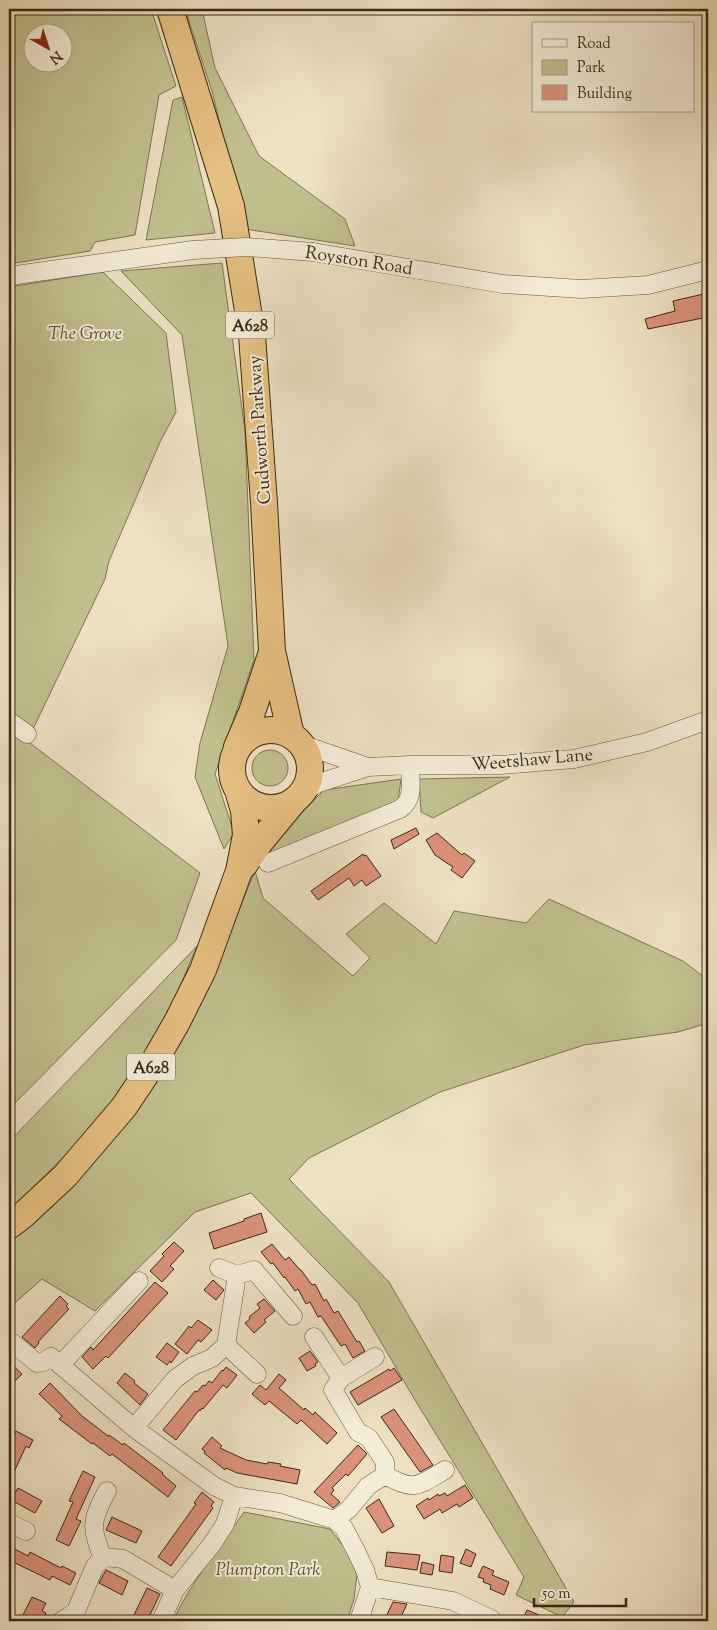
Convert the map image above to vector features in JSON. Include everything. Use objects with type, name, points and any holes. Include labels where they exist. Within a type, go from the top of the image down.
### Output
[{"type":"highway","name":"Cudworth Parkway","points":[[170,9],[231,206],[252,335],[272,651],[296,740],[308,755],[310,768],[308,780],[298,797],[260,842],[239,871]]},
{"type":"highway","name":"Cudworth Parkway","points":[[9,1226],[65,1176],[124,1107],[154,1062],[177,1022],[202,970],[239,871],[246,835],[244,811],[238,790],[232,778],[231,765],[252,712],[272,651]]},
{"type":"highway","points":[[235,753],[242,742],[253,734],[266,730],[279,730],[296,740]]},
{"type":"highway","points":[[238,790],[246,800],[257,806],[269,808],[281,807],[298,797]]},
{"type":"street","name":"Royston Road","points":[[9,276],[193,250],[246,247],[313,252],[503,284],[581,289],[648,284],[708,270]]},
{"type":"street","name":"Weetshaw Lane","points":[[298,797],[316,784],[368,767],[500,765],[574,759],[648,742],[708,720]]},
{"type":"street","points":[[9,721],[27,734]]},
{"type":"street","name":"Weetshaw Lane","points":[[296,740],[368,767]]},
{"type":"street","points":[[268,863],[400,809],[407,804],[410,795],[410,765]]},
{"type":"street","points":[[219,1268],[237,1275],[254,1270],[293,1316]]},
{"type":"street","points":[[134,1428],[175,1379],[192,1366],[212,1358],[226,1345],[237,1275]]},
{"type":"street","points":[[9,1340],[37,1363],[56,1361],[139,1281]]},
{"type":"street","points":[[314,1337],[341,1378]]},
{"type":"street","points":[[226,1345],[257,1374]]},
{"type":"street","points":[[375,1357],[341,1378],[333,1390],[358,1432],[369,1438],[385,1462],[385,1475]]},
{"type":"street","points":[[56,1361],[134,1428],[214,1486],[234,1496],[280,1502],[335,1520],[344,1528],[365,1570],[370,1587],[359,1621]]},
{"type":"street","points":[[385,1475],[400,1484],[411,1487],[427,1481],[445,1470]]},
{"type":"street","points":[[335,1520],[350,1509],[368,1486],[385,1475]]},
{"type":"street","points":[[103,1559],[93,1527],[106,1491]]},
{"type":"street","points":[[161,1621],[175,1590],[212,1544],[225,1524],[234,1496]]},
{"type":"street","points":[[9,1523],[26,1531]]},
{"type":"street","points":[[60,1621],[68,1618],[76,1611],[96,1566],[105,1558],[115,1557],[123,1559],[175,1590]]},
{"type":"street","points":[[370,1587],[453,1601],[491,1619]]},
{"type":"green space","points":[[9,9],[151,9],[176,86],[159,95],[135,235],[95,242],[90,251],[9,264]]},
{"type":"green space","points":[[185,9],[202,9],[215,68],[259,156],[345,219],[355,246],[245,229],[212,91]]},
{"type":"green space","points":[[182,97],[215,233],[146,240],[173,100]]},
{"type":"green space","points":[[222,263],[245,431],[254,660],[215,774],[234,833],[224,849],[195,777],[200,743],[228,646],[182,335],[121,271]]},
{"type":"green space","name":"The Grove","points":[[103,272],[166,333],[176,412],[160,442],[109,561],[105,579],[33,729],[9,712],[9,287]]},
{"type":"green space","points":[[9,727],[200,873],[176,940],[9,1109]]},
{"type":"green space","points":[[270,750],[283,755],[288,768],[283,781],[270,786],[257,781],[252,768],[257,755]]},
{"type":"green space","points":[[510,777],[433,818],[421,812],[419,779]]},
{"type":"green space","points":[[401,779],[398,802],[263,857],[275,840],[324,790]]},
{"type":"green space","points":[[255,871],[263,898],[353,976],[370,958],[346,934],[384,903],[436,944],[454,911],[526,923],[549,899],[683,961],[708,980],[708,1023],[678,1032],[584,1045],[440,1092],[309,1158],[289,1179],[389,1282],[574,1602],[562,1617],[516,1595],[524,1577],[415,1400],[358,1303],[251,1193],[195,1212],[95,1311],[42,1279],[9,1308],[9,1237],[51,1208],[135,1106],[206,990]]},
{"type":"green space","points":[[197,946],[161,1031],[92,1129],[9,1211],[9,1142]]},
{"type":"green space","name":"Plumpton Park","points":[[244,1512],[330,1529],[348,1552],[357,1575],[354,1599],[347,1621],[173,1621],[197,1579]]},
{"type":"building","points":[[708,293],[708,317],[648,329],[645,319],[675,311],[673,301]]},
{"type":"building","points":[[416,828],[419,834],[394,849],[391,840]]},
{"type":"building","points":[[437,833],[462,855],[464,853],[475,861],[462,878],[451,870],[453,867],[435,855],[426,840]]},
{"type":"building","points":[[363,854],[364,856],[366,855],[381,876],[366,886],[362,880],[354,886],[349,878],[318,900],[311,891]]},
{"type":"building","points":[[261,1213],[267,1232],[214,1249],[209,1233]]},
{"type":"building","points":[[174,1242],[184,1251],[170,1266],[174,1269],[162,1282],[150,1271],[164,1256],[162,1254]]},
{"type":"building","points":[[272,1244],[285,1260],[289,1257],[312,1285],[315,1284],[324,1301],[326,1299],[334,1313],[338,1311],[357,1342],[359,1341],[365,1351],[353,1358],[345,1344],[341,1346],[321,1316],[318,1317],[310,1302],[306,1304],[298,1289],[295,1291],[273,1263],[271,1264],[261,1252]]},
{"type":"building","points":[[213,1280],[224,1290],[216,1300],[204,1290]]},
{"type":"building","points":[[155,1282],[168,1293],[108,1358],[106,1356],[93,1369],[82,1357],[91,1347],[93,1350]]},
{"type":"building","points":[[60,1296],[68,1304],[66,1306],[69,1309],[38,1342],[35,1348],[22,1337]]},
{"type":"building","points":[[264,1299],[275,1311],[264,1320],[266,1322],[254,1333],[245,1323],[260,1308],[257,1304]]},
{"type":"building","points":[[198,1320],[212,1330],[201,1342],[198,1340],[187,1354],[175,1344],[189,1326],[191,1328]]},
{"type":"building","points":[[167,1343],[179,1352],[171,1363],[170,1361],[167,1365],[156,1357]]},
{"type":"building","points":[[310,1351],[318,1362],[315,1364],[316,1366],[307,1371],[299,1358]]},
{"type":"building","points":[[9,1362],[22,1374],[9,1387]]},
{"type":"building","points":[[226,1367],[237,1375],[227,1388],[223,1385],[203,1409],[199,1410],[176,1440],[163,1430],[195,1391],[197,1392],[209,1381],[212,1383]]},
{"type":"building","points":[[394,1368],[402,1380],[358,1405],[350,1392],[389,1369],[390,1371]]},
{"type":"building","points":[[125,1373],[148,1394],[140,1405],[117,1383]]},
{"type":"building","points":[[279,1374],[286,1380],[279,1388],[304,1410],[305,1408],[313,1415],[315,1412],[337,1433],[327,1444],[301,1420],[297,1424],[269,1401],[265,1405],[252,1394],[260,1385],[266,1390]]},
{"type":"building","points":[[50,1383],[82,1416],[108,1436],[123,1445],[124,1443],[163,1473],[176,1486],[168,1497],[112,1454],[110,1456],[59,1419],[62,1416],[39,1394]]},
{"type":"building","points":[[394,1409],[433,1465],[420,1472],[381,1417]]},
{"type":"building","points":[[16,1431],[33,1440],[29,1448],[26,1446],[9,1483],[9,1446]]},
{"type":"building","points":[[212,1437],[222,1446],[220,1448],[246,1460],[267,1464],[268,1462],[281,1464],[280,1466],[300,1470],[297,1484],[237,1473],[226,1468],[225,1470],[204,1453],[205,1451],[202,1449]]},
{"type":"building","points":[[358,1445],[367,1454],[348,1476],[346,1474],[332,1488],[334,1490],[331,1494],[340,1502],[333,1508],[314,1492]]},
{"type":"building","points":[[83,1471],[95,1477],[76,1519],[81,1521],[69,1546],[56,1540],[73,1502],[69,1501]]},
{"type":"building","points":[[465,1485],[473,1498],[459,1507],[457,1504],[442,1513],[440,1509],[424,1519],[416,1506],[438,1494],[439,1496],[445,1493],[447,1496]]},
{"type":"building","points":[[18,1488],[42,1501],[35,1513],[11,1500]]},
{"type":"building","points":[[202,1492],[214,1502],[211,1506],[213,1508],[171,1566],[158,1557],[196,1504],[194,1503]]},
{"type":"building","points":[[379,1499],[394,1526],[382,1533],[366,1508]]},
{"type":"building","points":[[112,1517],[142,1531],[136,1543],[106,1530]]},
{"type":"building","points":[[9,1546],[28,1556],[30,1552],[61,1568],[62,1566],[76,1573],[70,1585],[52,1576],[50,1580],[9,1560]]},
{"type":"building","points":[[466,1549],[476,1554],[471,1567],[460,1563]]},
{"type":"building","points":[[387,1552],[420,1555],[417,1570],[385,1566]]},
{"type":"building","points":[[441,1555],[454,1557],[452,1573],[439,1571]]},
{"type":"building","points":[[422,1562],[434,1565],[432,1575],[420,1573]]},
{"type":"building","points":[[483,1566],[494,1571],[492,1575],[509,1582],[504,1595],[490,1589],[491,1585],[483,1582],[484,1579],[478,1577]]},
{"type":"building","points":[[106,1570],[128,1581],[122,1595],[99,1583]]},
{"type":"building","points":[[147,1588],[160,1594],[147,1621],[142,1621],[133,1617]]},
{"type":"building","points":[[32,1597],[46,1603],[42,1611],[46,1613],[42,1621],[20,1621]]},
{"type":"building","points":[[393,1602],[407,1604],[399,1621],[384,1621]]},
{"type":"building","points":[[527,1610],[553,1621],[522,1621]]}]
